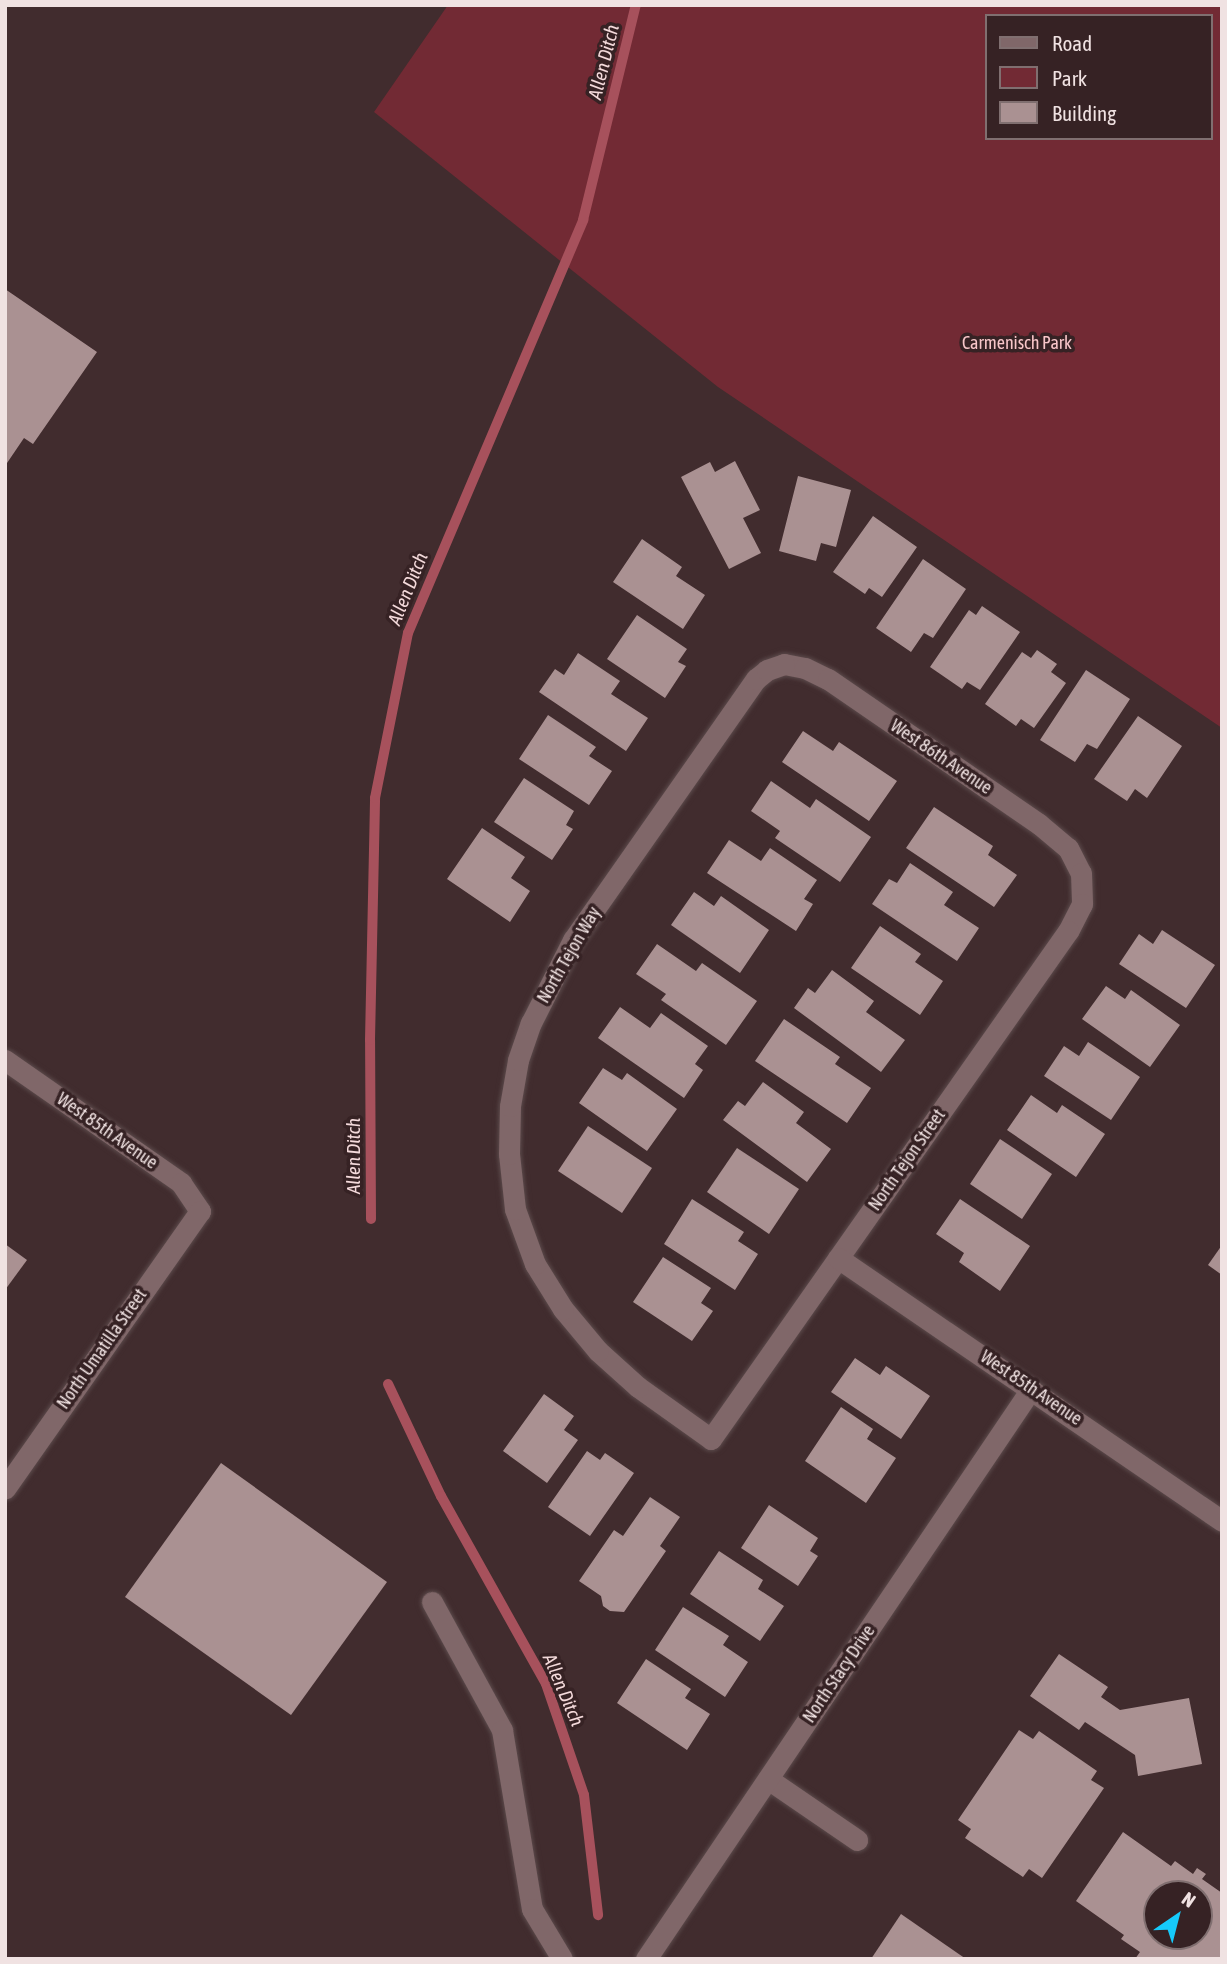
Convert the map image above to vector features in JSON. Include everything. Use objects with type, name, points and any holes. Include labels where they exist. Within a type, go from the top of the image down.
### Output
[{"type":"street","name":"West 86th Avenue","points":[[784,664],[805,668],[828,679],[1039,824],[1068,848],[1081,873]]},
{"type":"street","name":"North Tejon Way","points":[[711,1439],[638,1387],[598,1351],[563,1309],[535,1264],[515,1209],[509,1154],[510,1106],[517,1060],[531,1023],[573,940],[756,679],[767,670],[784,664]]},
{"type":"street","name":"North Tejon Street","points":[[711,1439],[1068,931],[1082,904],[1081,873]]},
{"type":"street","name":"West 85th Avenue","points":[[5,1060],[181,1183],[200,1210]]},
{"type":"street","name":"North Umatilla Street","points":[[5,1488],[200,1210]]},
{"type":"street","name":"West 85th Avenue","points":[[838,1258],[1222,1521]]},
{"type":"street","name":"North Stacy Drive","points":[[646,1959],[1031,1389]]},
{"type":"street","points":[[432,1602],[502,1730],[532,1909],[562,1959]]},
{"type":"street","points":[[768,1779],[857,1840]]},
{"type":"green space","name":"Carmenisch Park","points":[[448,5],[1222,5],[1222,728],[718,387],[374,112]]},
{"type":"building","points":[[5,289],[97,352],[33,444],[24,438],[5,466]]},
{"type":"building","points":[[735,461],[760,510],[743,518],[761,553],[729,569],[681,477],[710,462],[715,472]]},
{"type":"building","points":[[798,476],[851,490],[836,547],[821,543],[816,561],[779,551]]},
{"type":"building","points":[[873,516],[917,547],[882,597],[869,588],[865,594],[833,572]]},
{"type":"building","points":[[642,539],[682,567],[676,576],[705,595],[683,629],[613,582]]},
{"type":"building","points":[[923,559],[966,589],[933,638],[924,633],[911,652],[876,628]]},
{"type":"building","points":[[982,606],[1020,632],[980,690],[967,682],[962,689],[930,667],[969,610],[976,615]]},
{"type":"building","points":[[637,615],[687,649],[678,662],[686,666],[665,698],[607,659]]},
{"type":"building","points":[[1037,650],[1057,664],[1051,672],[1066,683],[1034,728],[1021,719],[1016,726],[985,704],[1022,652],[1031,658]]},
{"type":"building","points":[[578,653],[620,681],[611,694],[648,718],[626,751],[539,692],[555,669],[564,675]]},
{"type":"building","points":[[1086,670],[1130,699],[1097,749],[1087,744],[1075,762],[1040,740]]},
{"type":"building","points":[[548,715],[596,747],[589,756],[612,771],[589,805],[519,759]]},
{"type":"building","points":[[1138,716],[1182,746],[1147,798],[1135,789],[1127,801],[1094,779]]},
{"type":"building","points":[[803,731],[833,751],[839,742],[897,781],[869,821],[782,762]]},
{"type":"building","points":[[524,778],[574,811],[566,825],[573,829],[552,860],[494,822]]},
{"type":"building","points":[[771,781],[810,808],[816,799],[871,837],[840,882],[775,838],[780,831],[751,811]]},
{"type":"building","points":[[934,807],[993,846],[988,855],[1017,875],[994,907],[906,848]]},
{"type":"building","points":[[482,828],[525,857],[511,878],[530,891],[510,922],[447,879]]},
{"type":"building","points":[[729,840],[761,861],[770,848],[817,880],[804,899],[813,904],[796,931],[707,873]]},
{"type":"building","points":[[910,863],[953,892],[944,905],[979,928],[957,961],[872,904],[889,879],[897,883]]},
{"type":"building","points":[[694,892],[714,906],[721,896],[769,930],[740,973],[671,925]]},
{"type":"building","points":[[880,926],[921,954],[915,962],[943,981],[920,1015],[851,968]]},
{"type":"building","points":[[1162,930],[1215,965],[1186,1008],[1119,964],[1139,934],[1153,944]]},
{"type":"building","points":[[657,944],[696,971],[702,963],[757,1001],[726,1045],[661,1000],[666,994],[636,974]]},
{"type":"building","points":[[832,970],[874,1001],[866,1012],[905,1040],[881,1072],[794,1008],[808,988],[815,993]]},
{"type":"building","points":[[1106,986],[1125,999],[1131,990],[1180,1025],[1150,1067],[1082,1019]]},
{"type":"building","points":[[620,1007],[650,1028],[661,1013],[708,1046],[695,1064],[703,1070],[684,1098],[598,1038]]},
{"type":"building","points":[[784,1019],[840,1057],[835,1064],[871,1088],[847,1123],[755,1061]]},
{"type":"building","points":[[1088,1042],[1140,1077],[1111,1120],[1044,1076],[1064,1046],[1079,1056]]},
{"type":"building","points":[[603,1068],[622,1080],[627,1073],[677,1109],[647,1151],[579,1103]]},
{"type":"building","points":[[763,1082],[804,1112],[796,1123],[831,1149],[807,1182],[723,1120],[738,1101],[745,1106]]},
{"type":"building","points":[[1031,1095],[1057,1113],[1062,1105],[1105,1134],[1076,1177],[1007,1130]]},
{"type":"building","points":[[588,1126],[652,1168],[622,1213],[558,1171]]},
{"type":"building","points":[[1000,1139],[1052,1174],[1022,1219],[970,1184]]},
{"type":"building","points":[[737,1148],[799,1189],[769,1234],[707,1192]]},
{"type":"building","points":[[692,1199],[744,1232],[738,1241],[758,1254],[735,1290],[664,1244]]},
{"type":"building","points":[[960,1199],[1030,1246],[1000,1291],[959,1262],[964,1253],[936,1234]]},
{"type":"building","points":[[5,1244],[27,1260],[5,1290]]},
{"type":"building","points":[[1222,1245],[1222,1275],[1208,1265]]},
{"type":"building","points":[[663,1257],[711,1288],[701,1303],[713,1311],[692,1341],[633,1302]]},
{"type":"building","points":[[855,1358],[880,1375],[886,1366],[930,1396],[901,1439],[831,1392]]},
{"type":"building","points":[[544,1394],[574,1416],[564,1430],[578,1440],[547,1483],[503,1451]]},
{"type":"building","points":[[841,1407],[873,1429],[867,1439],[896,1458],[866,1503],[805,1461]]},
{"type":"building","points":[[587,1451],[600,1460],[605,1453],[634,1473],[590,1536],[548,1507]]},
{"type":"building","points":[[221,1463],[387,1582],[291,1715],[125,1597]]},
{"type":"building","points":[[650,1497],[680,1517],[660,1546],[666,1551],[624,1612],[610,1611],[603,1606],[601,1596],[579,1581],[614,1530],[623,1536]]},
{"type":"building","points":[[769,1505],[818,1538],[810,1551],[818,1556],[798,1586],[741,1548]]},
{"type":"building","points":[[719,1551],[763,1580],[758,1589],[784,1606],[760,1641],[690,1594]]},
{"type":"building","points":[[683,1607],[729,1636],[723,1645],[748,1662],[725,1697],[655,1650]]},
{"type":"building","points":[[1059,1654],[1108,1687],[1101,1697],[1120,1710],[1189,1698],[1202,1764],[1138,1776],[1135,1755],[1085,1722],[1079,1730],[1030,1696]]},
{"type":"building","points":[[646,1659],[691,1689],[685,1698],[710,1714],[687,1750],[617,1703]]},
{"type":"building","points":[[1019,1730],[1033,1739],[1039,1731],[1097,1771],[1091,1780],[1104,1788],[1042,1878],[1029,1869],[1023,1877],[965,1838],[971,1829],[958,1820]]},
{"type":"building","points":[[1123,1832],[1171,1866],[1175,1861],[1193,1874],[1197,1868],[1206,1874],[1203,1880],[1143,1880],[1143,1950],[1213,1950],[1213,1887],[1222,1893],[1222,1959],[1135,1959],[1140,1952],[1121,1939],[1124,1935],[1076,1901]]},
{"type":"building","points":[[901,1914],[966,1959],[871,1959]]},
{"type":"waterway","name":"Allen Ditch","points":[[371,1219],[370,1040],[375,798],[408,633],[583,220],[636,5]]},
{"type":"waterway","name":"Allen Ditch","points":[[388,1384],[441,1496],[546,1684],[584,1795],[598,1915]]}]
